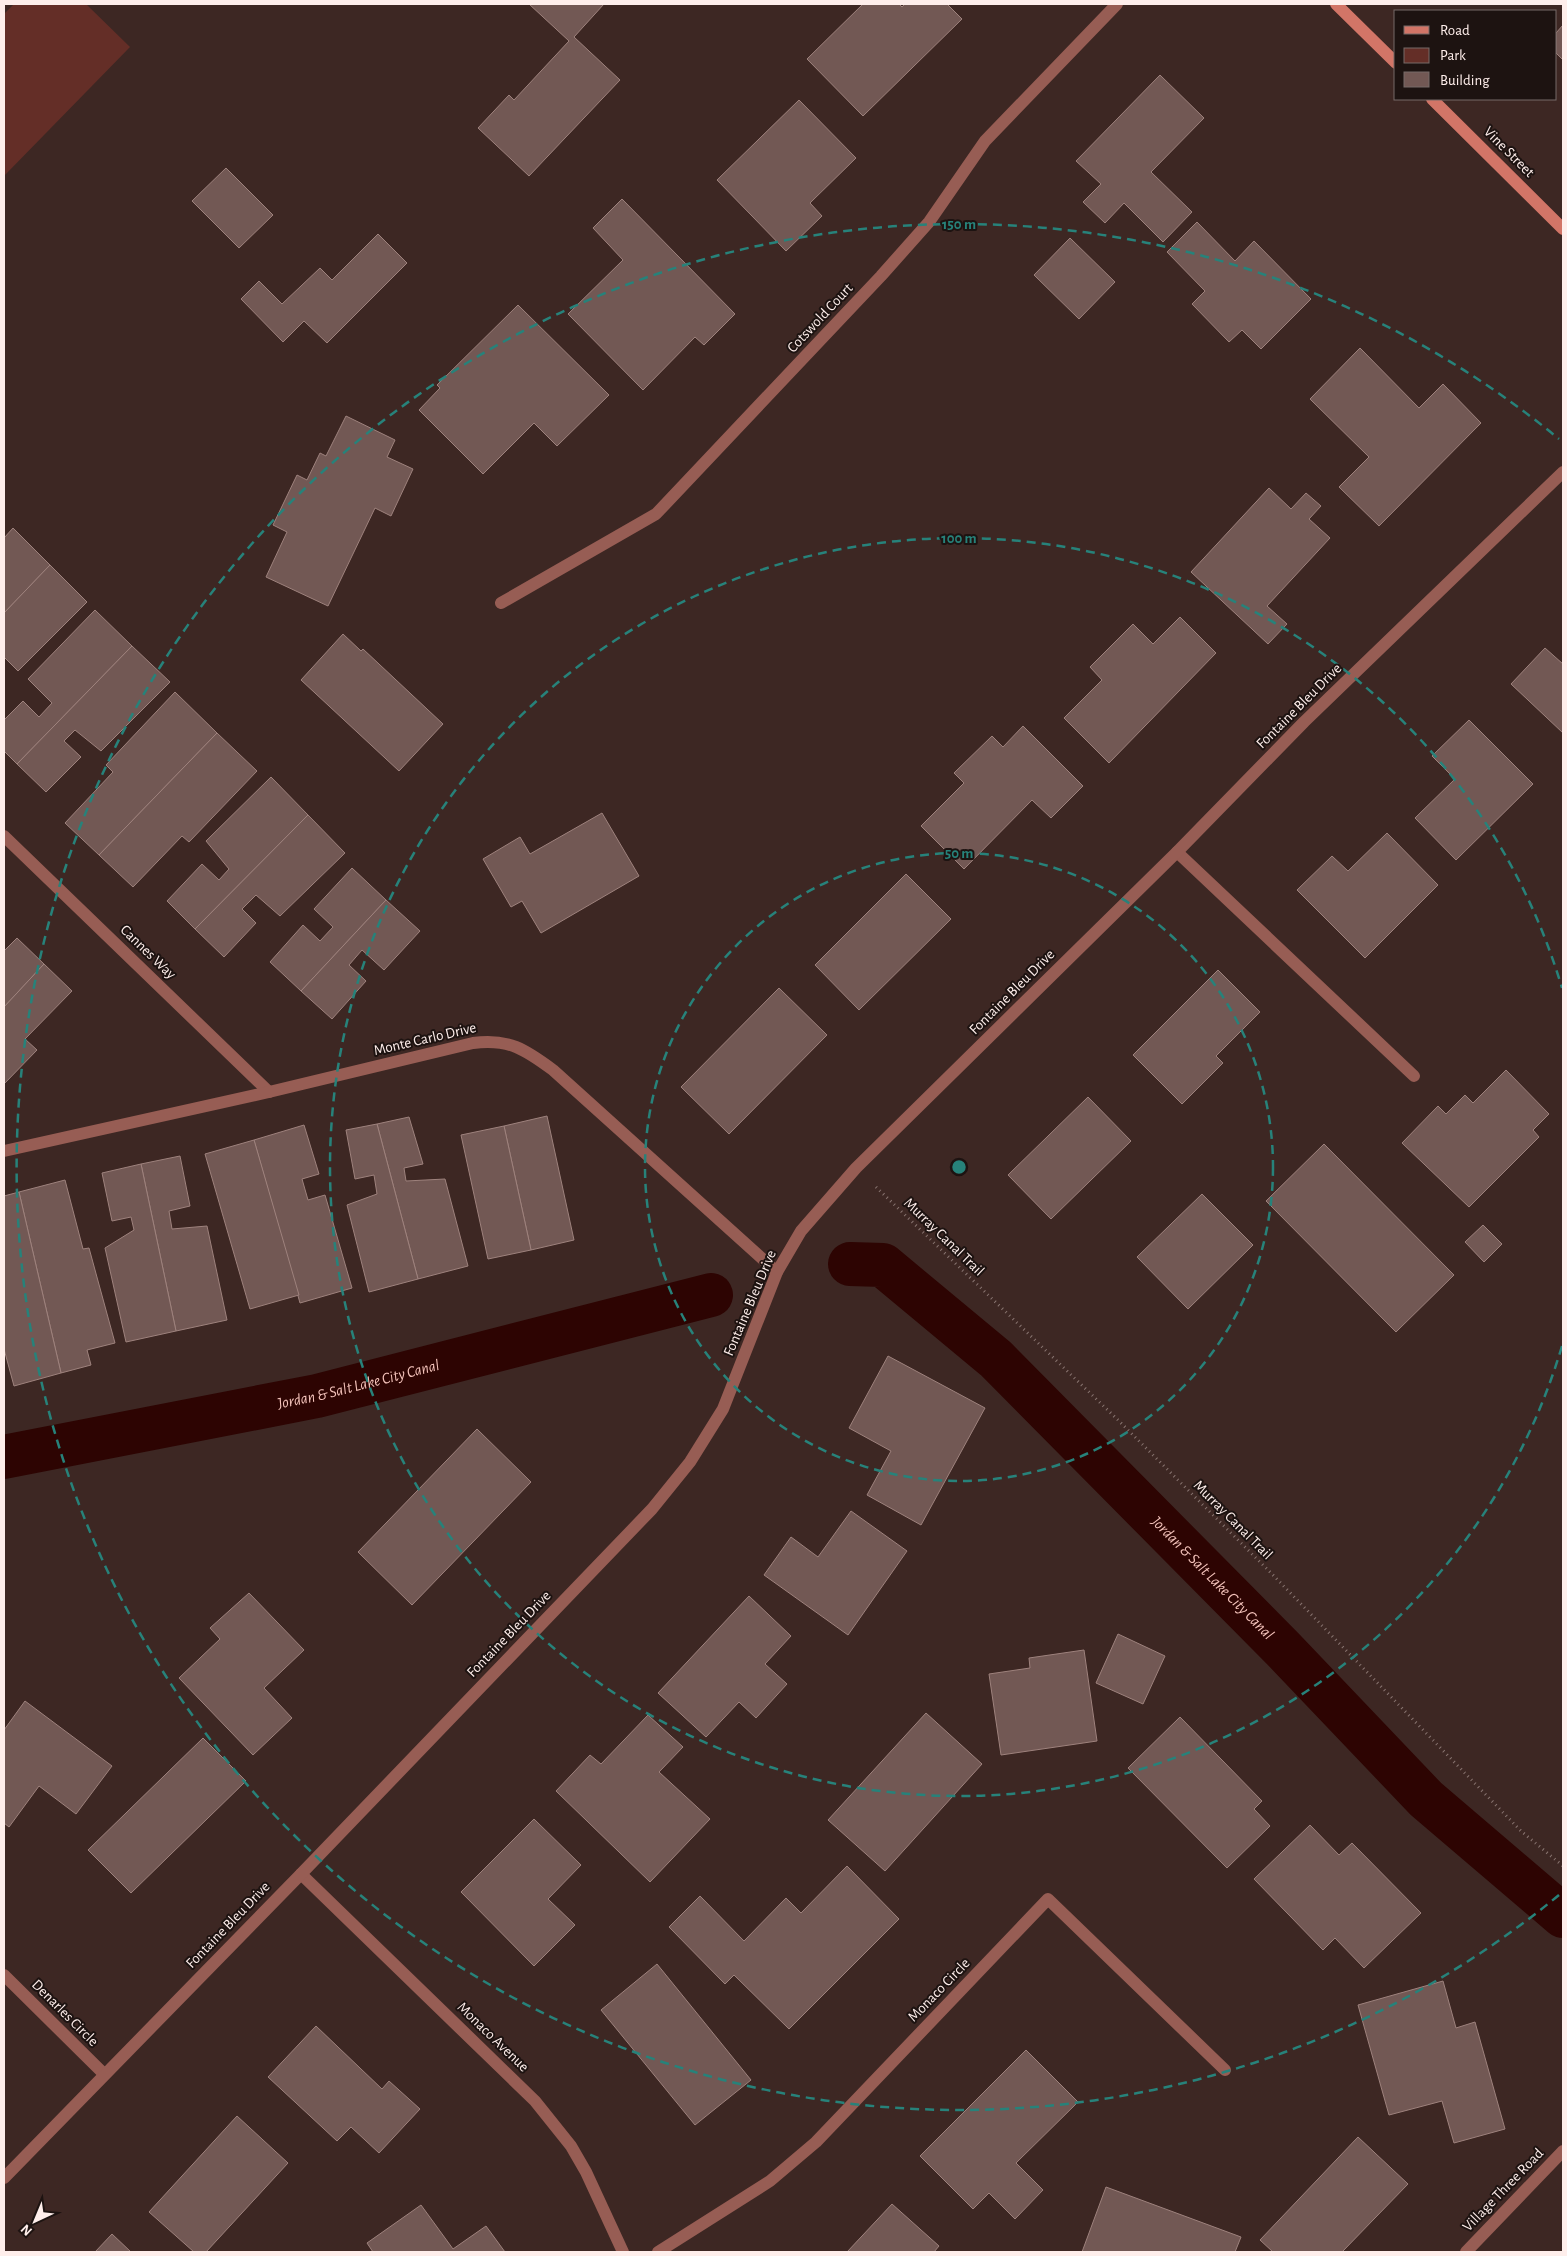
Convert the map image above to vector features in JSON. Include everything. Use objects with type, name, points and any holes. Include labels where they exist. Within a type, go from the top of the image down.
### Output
[{"type":"street","name":"Cotswold Court","points":[[501,603],[656,514],[881,276],[929,222],[985,141],[1117,4]]},
{"type":"street","points":[[1336,4],[1394,61]]},
{"type":"street","name":"Vine Street","points":[[1433,100],[1563,229]]},
{"type":"street","name":"Fontaine Bleu Drive","points":[[4,2178],[301,1874],[652,1509],[690,1462],[723,1409],[777,1272],[802,1231],[856,1168],[1177,852],[1304,722],[1563,472]]},
{"type":"street","name":"Cannes Way","points":[[4,836],[269,1092]]},
{"type":"street","points":[[1177,852],[1414,1076]]},
{"type":"street","name":"Monte Carlo Drive","points":[[4,1151],[492,1040],[516,1045],[553,1070],[777,1272]]},
{"type":"street","name":"Monaco Avenue","points":[[301,1874],[535,2101],[571,2146],[586,2172],[623,2252]]},
{"type":"street","name":"Monaco Circle","points":[[658,2252],[770,2181],[816,2142],[1048,1899],[1225,2070]]},
{"type":"street","name":"Denarles Circle","points":[[4,1975],[104,2074]]},
{"type":"street","name":"Village Three Road","points":[[1468,2251],[1563,2151]]},
{"type":"path","name":"Murray Canal Trail","points":[[883,1194],[1117,1420],[1265,1567],[1521,1831],[1563,1866]]},
{"type":"green space","points":[[14,4],[86,4],[130,47],[4,176],[4,14]]},
{"type":"building","points":[[529,4],[604,4],[574,37],[620,80],[529,176],[478,128],[509,95],[514,100],[569,41]]},
{"type":"building","points":[[863,4],[899,4],[902,7],[905,4],[947,4],[962,19],[863,116],[807,59]]},
{"type":"building","points":[[1563,25],[1563,60],[1557,54],[1557,32]]},
{"type":"building","points":[[1160,75],[1204,118],[1151,172],[1192,212],[1163,242],[1124,203],[1105,223],[1083,202],[1101,184],[1076,161]]},
{"type":"building","points":[[799,100],[856,158],[810,203],[822,216],[786,251],[717,180]]},
{"type":"building","points":[[226,168],[273,215],[239,248],[192,201]]},
{"type":"building","points":[[622,199],[735,314],[704,345],[695,337],[643,390],[568,314],[623,260],[593,228]]},
{"type":"building","points":[[1197,222],[1235,261],[1254,241],[1311,299],[1261,349],[1242,330],[1229,342],[1192,304],[1205,291],[1167,252]]},
{"type":"building","points":[[378,234],[407,263],[327,343],[304,321],[283,342],[241,299],[259,281],[282,304],[320,268],[332,280]]},
{"type":"building","points":[[1070,238],[1115,282],[1079,319],[1034,275]]},
{"type":"building","points":[[518,305],[609,395],[557,446],[534,423],[483,474],[419,410],[440,388],[437,385]]},
{"type":"building","points":[[1360,348],[1419,408],[1443,384],[1481,423],[1379,526],[1339,487],[1369,457],[1310,399]]},
{"type":"building","points":[[346,416],[395,440],[387,457],[413,469],[391,516],[375,508],[328,606],[266,577],[287,532],[273,525],[297,475],[307,480],[320,453],[326,456]]},
{"type":"building","points":[[1269,488],[1291,509],[1306,493],[1321,506],[1309,519],[1330,538],[1267,606],[1287,624],[1268,644],[1191,572]]},
{"type":"building","points":[[13,528],[50,565],[4,613],[4,538]]},
{"type":"building","points":[[50,565],[87,602],[18,671],[4,657],[4,613]]},
{"type":"building","points":[[95,610],[132,646],[17,764],[4,751],[4,720],[23,701],[39,717],[52,703],[28,679]]},
{"type":"building","points":[[1180,617],[1216,653],[1109,763],[1064,718],[1102,680],[1090,667],[1133,624],[1153,644]]},
{"type":"building","points":[[343,634],[361,651],[363,649],[443,724],[399,771],[301,680]]},
{"type":"building","points":[[132,646],[170,682],[101,751],[75,730],[64,741],[81,757],[46,792],[17,764]]},
{"type":"building","points":[[1545,648],[1563,664],[1563,733],[1511,684]]},
{"type":"building","points":[[175,692],[217,733],[99,855],[65,823],[113,772],[106,765]]},
{"type":"building","points":[[1469,720],[1533,784],[1456,860],[1415,818],[1455,779],[1432,756]]},
{"type":"building","points":[[1023,726],[1083,786],[1051,818],[1032,800],[964,869],[921,826],[964,783],[954,773],[992,736],[1003,747]]},
{"type":"building","points":[[217,733],[257,771],[189,842],[182,836],[133,887],[99,855]]},
{"type":"building","points":[[271,777],[308,815],[195,929],[167,901],[202,864],[219,880],[229,869],[206,841]]},
{"type":"building","points":[[602,813],[639,876],[541,933],[522,901],[511,907],[483,859],[520,837],[530,854]]},
{"type":"building","points":[[308,815],[345,853],[280,916],[256,895],[242,909],[256,923],[224,957],[195,929]]},
{"type":"building","points":[[1387,833],[1438,885],[1365,958],[1297,890],[1332,856],[1348,871]]},
{"type":"building","points":[[352,868],[386,900],[301,991],[270,962],[303,925],[320,941],[333,927],[314,909]]},
{"type":"building","points":[[906,874],[951,919],[859,1010],[815,965]]},
{"type":"building","points":[[386,900],[420,931],[384,970],[362,950],[349,965],[366,981],[332,1019],[301,991]]},
{"type":"building","points":[[17,938],[44,964],[4,1007],[4,951]]},
{"type":"building","points":[[44,964],[72,991],[25,1039],[37,1050],[4,1084],[4,1007]]},
{"type":"building","points":[[1218,970],[1260,1012],[1216,1056],[1223,1063],[1182,1104],[1133,1055]]},
{"type":"building","points":[[779,988],[827,1035],[729,1134],[681,1087]]},
{"type":"building","points":[[1506,1070],[1549,1114],[1533,1130],[1539,1137],[1469,1207],[1402,1143],[1438,1106],[1446,1114],[1465,1095],[1473,1103]]},
{"type":"building","points":[[1088,1097],[1131,1141],[1051,1219],[1008,1175]]},
{"type":"building","points":[[547,1116],[574,1240],[531,1250],[504,1126]]},
{"type":"building","points":[[409,1117],[423,1164],[404,1168],[406,1181],[445,1179],[468,1266],[418,1279],[377,1124]]},
{"type":"building","points":[[377,1124],[418,1279],[369,1292],[347,1205],[377,1194],[374,1175],[355,1179],[346,1130]]},
{"type":"building","points":[[304,1125],[319,1174],[302,1179],[308,1200],[325,1195],[352,1288],[300,1303],[254,1140]]},
{"type":"building","points":[[504,1126],[531,1250],[488,1259],[461,1135]]},
{"type":"building","points":[[254,1140],[299,1295],[250,1309],[205,1154]]},
{"type":"building","points":[[1324,1144],[1454,1275],[1396,1332],[1266,1201]]},
{"type":"building","points":[[180,1156],[190,1206],[169,1211],[172,1229],[207,1226],[227,1320],[176,1331],[141,1164]]},
{"type":"building","points":[[141,1164],[176,1331],[126,1342],[105,1248],[134,1230],[131,1217],[112,1221],[102,1173]]},
{"type":"building","points":[[65,1180],[83,1249],[89,1248],[115,1343],[87,1350],[91,1365],[61,1373],[19,1192]]},
{"type":"building","points":[[19,1192],[61,1373],[14,1386],[4,1349],[4,1196]]},
{"type":"building","points":[[1202,1194],[1253,1245],[1188,1309],[1137,1257]]},
{"type":"building","points":[[1483,1225],[1502,1244],[1484,1262],[1465,1242]]},
{"type":"building","points":[[888,1356],[985,1408],[921,1525],[867,1495],[891,1451],[849,1428]]},
{"type":"building","points":[[477,1429],[531,1482],[412,1605],[358,1552]]},
{"type":"building","points":[[851,1511],[907,1551],[848,1635],[764,1575],[791,1537],[818,1557]]},
{"type":"building","points":[[249,1593],[304,1650],[264,1688],[292,1718],[253,1755],[179,1678],[220,1639],[210,1628]]},
{"type":"building","points":[[749,1596],[791,1636],[765,1664],[787,1684],[756,1718],[739,1702],[706,1737],[658,1693]]},
{"type":"building","points":[[1118,1634],[1165,1656],[1143,1704],[1096,1683]]},
{"type":"building","points":[[1084,1650],[1097,1741],[1001,1755],[989,1674],[1030,1668],[1029,1658]]},
{"type":"building","points":[[25,1701],[112,1766],[76,1814],[39,1786],[9,1827],[4,1823],[4,1730]]},
{"type":"building","points":[[926,1713],[982,1764],[885,1871],[828,1820]]},
{"type":"building","points":[[648,1715],[683,1747],[659,1772],[710,1819],[650,1882],[556,1791],[590,1755],[601,1764]]},
{"type":"building","points":[[1180,1717],[1262,1801],[1254,1809],[1270,1826],[1227,1868],[1128,1768]]},
{"type":"building","points":[[203,1738],[246,1781],[131,1893],[88,1850]]},
{"type":"building","points":[[534,1819],[581,1865],[548,1899],[575,1925],[534,1966],[461,1892]]},
{"type":"building","points":[[1310,1825],[1339,1855],[1352,1843],[1421,1913],[1364,1968],[1335,1938],[1323,1950],[1254,1879]]},
{"type":"building","points":[[847,1866],[899,1919],[789,2029],[734,1975],[725,1984],[669,1927],[700,1896],[744,1941],[786,1898],[801,1913]]},
{"type":"building","points":[[657,1964],[751,2080],[695,2125],[601,2010]]},
{"type":"building","points":[[1443,1981],[1456,2028],[1475,2022],[1505,2129],[1454,2143],[1442,2101],[1389,2115],[1358,2005]]},
{"type":"building","points":[[316,2026],[382,2089],[389,2081],[420,2109],[379,2153],[351,2127],[337,2141],[268,2077]]},
{"type":"building","points":[[1026,2050],[1078,2102],[1016,2163],[1043,2190],[1015,2219],[989,2193],[973,2209],[920,2156]]},
{"type":"building","points":[[237,2116],[288,2163],[206,2252],[194,2252],[149,2212]]},
{"type":"building","points":[[1358,2137],[1408,2184],[1342,2252],[1273,2252],[1260,2240]]},
{"type":"building","points":[[1106,2187],[1241,2237],[1235,2252],[1082,2252]]},
{"type":"building","points":[[892,2204],[939,2246],[934,2252],[847,2252]]},
{"type":"building","points":[[421,2205],[453,2249],[486,2226],[505,2252],[373,2252],[367,2243]]},
{"type":"building","points":[[112,2234],[131,2252],[95,2252]]},
{"type":"waterway","name":"Jordan & Salt Lake City Canal","points":[[850,1264],[883,1265],[996,1359],[1283,1649],[1426,1799],[1563,1916]]},
{"type":"waterway","name":"Jordan & Salt Lake City Canal","points":[[4,1457],[317,1396],[711,1295]]}]
